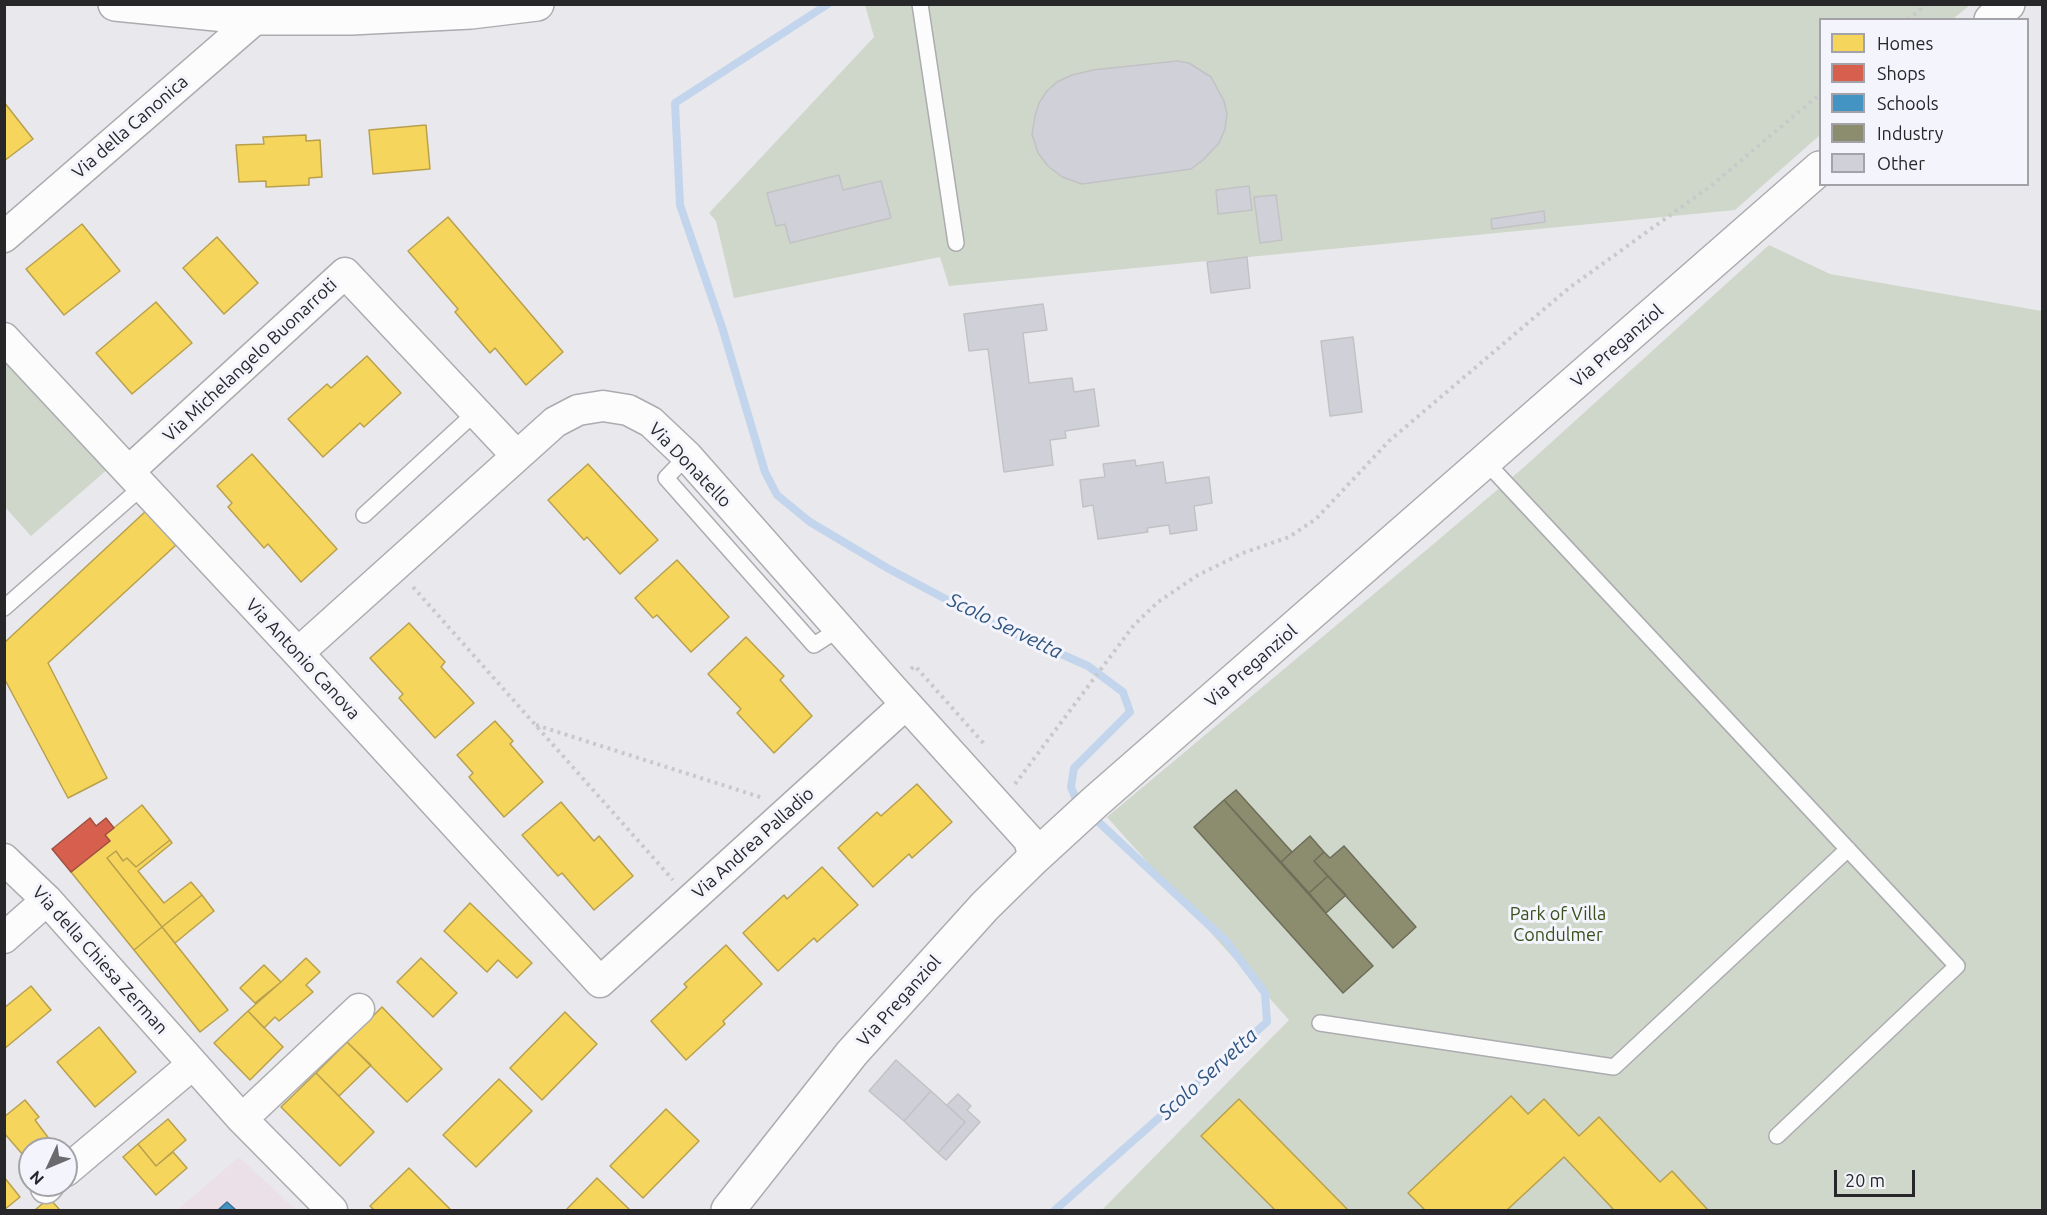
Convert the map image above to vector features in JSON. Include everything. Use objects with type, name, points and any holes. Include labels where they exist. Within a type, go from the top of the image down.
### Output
[{"type":"street","points":[[114,4],[264,11],[351,18],[471,12],[537,4]]},
{"type":"street","points":[[1993,18],[2008,4]]},
{"type":"street","name":"Via della Canonica","points":[[4,237],[264,11]]},
{"type":"street","name":"Via Preganziol","points":[[728,1210],[852,1053],[1037,848],[1086,810],[1819,170]]},
{"type":"street","name":"Via Michelangelo Buonarroti","points":[[136,479],[345,273],[517,456]]},
{"type":"street","name":"Via Antonio Canova","points":[[4,338],[298,653],[600,982]]},
{"type":"street","name":"Via Donatello","points":[[298,653],[555,422],[578,410],[603,406],[628,410],[651,422],[687,456],[839,629],[1037,848]]},
{"type":"street","name":"Via Andrea Palladio","points":[[600,982],[906,704]]},
{"type":"street","name":"Via della Chiesa Zerman","points":[[4,859],[47,900],[242,1119],[333,1210]]},
{"type":"street","points":[[4,938],[47,900]]},
{"type":"street","points":[[242,1119],[359,1009]]},
{"type":"street","points":[[78,1161],[193,1064]]},
{"type":"lane","points":[[920,4],[956,243]]},
{"type":"lane","points":[[364,515],[476,412]]},
{"type":"lane","points":[[1485,461],[1957,966],[1777,1136]]},
{"type":"lane","name":"Via Michelangelo Buonarroti","points":[[4,608],[136,479]]},
{"type":"lane","points":[[1320,1023],[1614,1067],[1848,849]]},
{"type":"path","points":[[1910,18],[1926,4]]},
{"type":"path","points":[[998,807],[1134,625],[1158,602],[1198,574],[1242,553],[1289,537],[1316,519],[1389,441],[1569,288],[1712,185],[1819,95]]},
{"type":"path","points":[[395,566],[690,900]]},
{"type":"path","points":[[535,725],[769,800],[785,814]]},
{"type":"shaded area","points":[[239,1157],[296,1210],[177,1210]]},
{"type":"green space","points":[[865,5],[1970,5],[1954,18],[1819,18],[1819,136],[1735,210],[949,286],[940,257],[734,298],[716,221],[709,213],[874,37]]},
{"type":"green space","name":"Park of Villa Condulmer","points":[[1769,245],[1830,274],[2042,311],[2042,1210],[1102,1210],[1289,1020],[1107,817],[1523,468]]},
{"type":"green space","points":[[5,355],[109,468],[31,536],[5,507]]},
{"type":"building: Homes","points":[[4,102],[33,139],[4,161]]},
{"type":"building: Homes","points":[[426,125],[430,169],[373,174],[369,130]]},
{"type":"building: Homes","points":[[306,135],[306,141],[320,140],[322,177],[309,178],[309,185],[266,187],[266,181],[239,182],[236,145],[264,144],[263,137]]},
{"type":"building: Homes","points":[[448,217],[563,352],[526,385],[495,348],[490,353],[455,312],[458,309],[408,251]]},
{"type":"building: Homes","points":[[82,224],[120,271],[64,315],[26,269]]},
{"type":"building: Homes","points":[[217,237],[258,283],[224,314],[183,268]]},
{"type":"building: Homes","points":[[156,302],[192,343],[132,394],[96,353]]},
{"type":"building: Homes","points":[[367,356],[401,393],[364,427],[360,423],[323,457],[288,419],[327,384],[331,388]]},
{"type":"building: Homes","points":[[252,454],[337,549],[301,582],[268,544],[264,548],[228,507],[232,503],[217,486]]},
{"type":"building: Homes","points":[[588,464],[658,540],[620,574],[587,537],[584,540],[548,500]]},
{"type":"building: Homes","points":[[147,510],[176,545],[48,663],[107,778],[68,798],[4,678],[4,643]]},
{"type":"building: Homes","points":[[677,560],[729,617],[691,652],[657,615],[653,618],[635,598]]},
{"type":"building: Homes","points":[[409,623],[445,662],[441,667],[474,703],[435,738],[399,698],[403,694],[370,658]]},
{"type":"building: Homes","points":[[746,637],[784,676],[780,680],[812,716],[774,753],[737,713],[741,709],[708,674]]},
{"type":"building: Homes","points":[[495,721],[513,741],[510,744],[543,782],[504,817],[469,777],[473,773],[457,755]]},
{"type":"building: Homes","points":[[917,784],[952,822],[912,858],[909,854],[873,887],[838,848],[877,812],[881,816]]},
{"type":"building: Homes","points":[[561,802],[594,841],[599,836],[633,876],[594,910],[562,873],[558,876],[522,835]]},
{"type":"building: Homes","points":[[142,805],[170,840],[136,867],[127,858],[123,861],[116,851],[107,858],[162,927],[134,950],[71,872],[110,841],[105,835]]},
{"type":"building: Homes","points":[[170,840],[172,843],[138,871],[164,903],[191,882],[202,895],[162,927],[107,858],[116,851],[123,861],[127,858],[136,867]]},
{"type":"building: Homes","points":[[822,867],[858,905],[817,942],[814,938],[778,971],[743,933],[784,895],[787,899]]},
{"type":"building: Homes","points":[[202,895],[214,911],[175,943],[162,927]]},
{"type":"building: Homes","points":[[470,903],[532,963],[517,978],[498,960],[487,972],[444,931]]},
{"type":"building: Homes","points":[[162,927],[228,1010],[200,1032],[134,950]]},
{"type":"building: Homes","points":[[726,945],[762,984],[723,1021],[725,1024],[686,1060],[651,1021],[687,987],[684,984]]},
{"type":"building: Homes","points":[[306,958],[320,972],[306,985],[313,992],[279,1021],[275,1017],[264,1028],[248,1011]]},
{"type":"building: Homes","points":[[421,958],[457,993],[433,1017],[397,982]]},
{"type":"building: Homes","points":[[264,965],[281,982],[255,1003],[240,988]]},
{"type":"building: Homes","points":[[31,986],[51,1010],[4,1049],[4,1008]]},
{"type":"building: Homes","points":[[382,1007],[442,1069],[407,1102],[347,1042]]},
{"type":"building: Homes","points":[[248,1011],[283,1047],[250,1080],[214,1043]]},
{"type":"building: Homes","points":[[565,1012],[597,1044],[542,1100],[510,1068]]},
{"type":"building: Homes","points":[[99,1027],[136,1072],[95,1107],[57,1062]]},
{"type":"building: Homes","points":[[347,1042],[371,1065],[339,1096],[316,1073]]},
{"type":"building: Homes","points":[[316,1073],[374,1132],[340,1166],[281,1107]]},
{"type":"building: Homes","points":[[499,1079],[532,1111],[476,1167],[443,1135]]},
{"type":"building: Homes","points":[[1511,1096],[1528,1114],[1544,1099],[1579,1136],[1599,1117],[1660,1182],[1672,1171],[1708,1210],[1614,1210],[1564,1157],[1507,1210],[1422,1210],[1424,1209],[1408,1193]]},
{"type":"building: Homes","points":[[1239,1099],[1348,1210],[1275,1210],[1201,1136]]},
{"type":"building: Homes","points":[[25,1100],[39,1117],[35,1120],[48,1137],[18,1137],[18,1149],[4,1133],[4,1117]]},
{"type":"building: Homes","points":[[666,1109],[699,1141],[643,1198],[610,1166]]},
{"type":"building: Homes","points":[[168,1119],[186,1140],[156,1166],[138,1144]]},
{"type":"building: Homes","points":[[138,1144],[156,1166],[173,1152],[187,1168],[156,1195],[123,1157]]},
{"type":"building: Homes","points":[[409,1168],[451,1210],[374,1210],[370,1206]]},
{"type":"building: Homes","points":[[4,1177],[20,1197],[4,1210]]},
{"type":"building: Homes","points":[[597,1178],[630,1210],[566,1210]]},
{"type":"building: Homes","points":[[49,1198],[60,1210],[35,1210]]},
{"type":"building: Shops","points":[[90,818],[96,826],[106,818],[114,828],[105,835],[110,841],[71,872],[52,849]]},
{"type":"building: Schools","points":[[227,1202],[236,1210],[218,1210]]},
{"type":"building: Industry","points":[[1236,790],[1292,852],[1281,862],[1224,800]]},
{"type":"building: Industry","points":[[1224,800],[1373,966],[1343,993],[1194,827]]},
{"type":"building: Industry","points":[[1310,836],[1324,852],[1314,861],[1328,876],[1309,893],[1281,862]]},
{"type":"building: Industry","points":[[1344,846],[1416,927],[1393,948],[1314,861],[1324,852],[1330,858]]},
{"type":"building: Industry","points":[[1328,876],[1346,895],[1326,913],[1309,893]]},
{"type":"building: Other","points":[[1177,61],[1189,63],[1211,77],[1224,101],[1227,114],[1225,129],[1219,143],[1191,169],[1082,184],[1062,177],[1048,166],[1038,153],[1032,134],[1035,116],[1039,103],[1057,82],[1072,75],[1093,70]]},
{"type":"building: Other","points":[[839,175],[843,190],[881,181],[891,218],[790,243],[785,224],[776,226],[767,193]]},
{"type":"building: Other","points":[[1249,186],[1252,210],[1218,214],[1216,190]]},
{"type":"building: Other","points":[[1276,195],[1282,240],[1260,243],[1254,197]]},
{"type":"building: Other","points":[[1544,211],[1545,222],[1492,229],[1491,219]]},
{"type":"building: Other","points":[[1247,257],[1250,288],[1211,293],[1207,262]]},
{"type":"building: Other","points":[[1043,304],[1047,330],[1023,333],[1029,383],[1072,378],[1074,392],[1094,389],[1099,426],[1065,431],[1066,438],[1050,440],[1053,465],[1004,472],[988,349],[969,351],[964,314]]},
{"type":"building: Other","points":[[1353,337],[1362,412],[1330,416],[1321,341]]},
{"type":"building: Other","points":[[1135,460],[1136,466],[1163,462],[1166,483],[1209,477],[1212,503],[1194,506],[1197,530],[1170,534],[1169,525],[1147,528],[1148,532],[1098,539],[1093,505],[1083,507],[1080,480],[1105,477],[1103,464]]},
{"type":"building: Other","points":[[896,1060],[931,1091],[904,1121],[869,1091]]},
{"type":"building: Other","points":[[931,1091],[965,1122],[938,1153],[904,1121]]},
{"type":"building: Other","points":[[958,1094],[971,1106],[967,1110],[980,1122],[946,1160],[938,1153],[965,1122],[947,1105]]},
{"type":"waterway","name":"Scolo Servetta","points":[[828,4],[675,103],[680,205],[722,327],[765,472],[777,495],[810,522],[889,569],[989,622],[1088,666],[1123,692],[1130,712],[1074,768],[1071,787],[1081,806]]},
{"type":"waterway","name":"Scolo Servetta","points":[[1055,1210],[1267,1022],[1265,993],[1226,941],[1090,814]]}]
